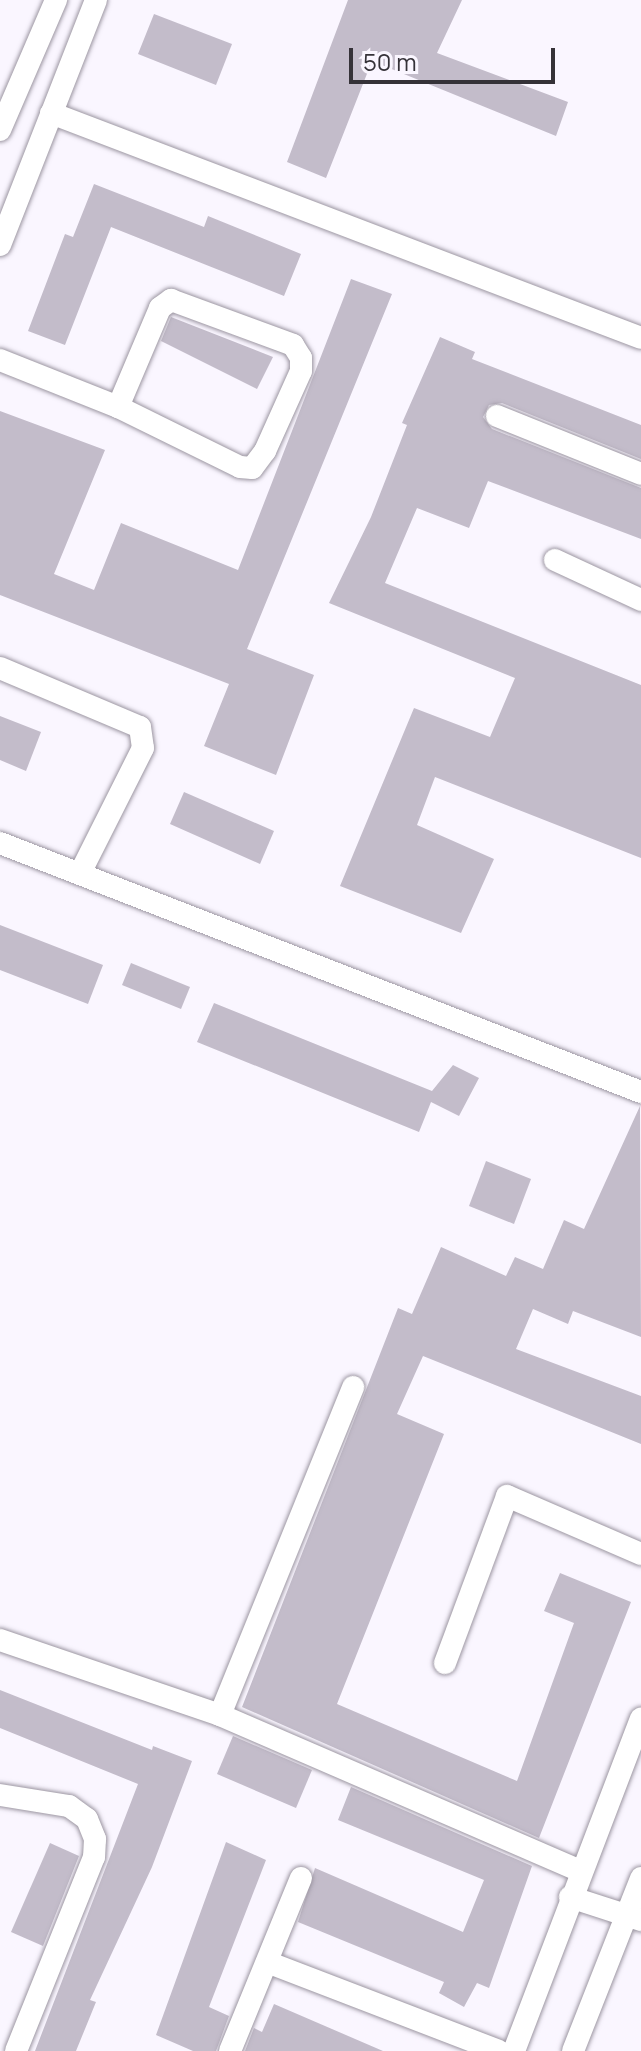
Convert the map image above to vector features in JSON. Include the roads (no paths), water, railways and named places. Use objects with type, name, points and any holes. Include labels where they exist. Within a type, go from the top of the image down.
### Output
[{"type":"street","points":[[0,130],[56,0]]},
{"type":"street","points":[[0,245],[96,0]]},
{"type":"street","points":[[51,113],[641,338]]},
{"type":"street","points":[[0,360],[118,407],[240,467],[252,468],[265,451],[301,371],[301,358],[293,345],[171,300],[160,308],[118,407]]},
{"type":"street","points":[[497,416],[641,474]]},
{"type":"street","points":[[555,560],[641,600]]},
{"type":"street","points":[[0,668],[140,727],[143,748],[80,873]]},
{"type":"street","points":[[0,843],[641,1092]]},
{"type":"street","points":[[220,1715],[353,1387]]},
{"type":"street","points":[[445,1663],[507,1496],[641,1554]]},
{"type":"street","points":[[0,1640],[220,1715],[580,1871]]},
{"type":"street","points":[[514,2051],[570,1897],[641,1718]]},
{"type":"street","points":[[0,1795],[69,1806],[87,1819],[95,1839],[94,1857],[16,2051]]},
{"type":"street","points":[[230,2051],[301,1878]]},
{"type":"street","points":[[573,2051],[633,1918],[641,1878]]},
{"type":"street","points":[[570,1897],[633,1918]]},
{"type":"street","points":[[267,1962],[499,2051]]}]
